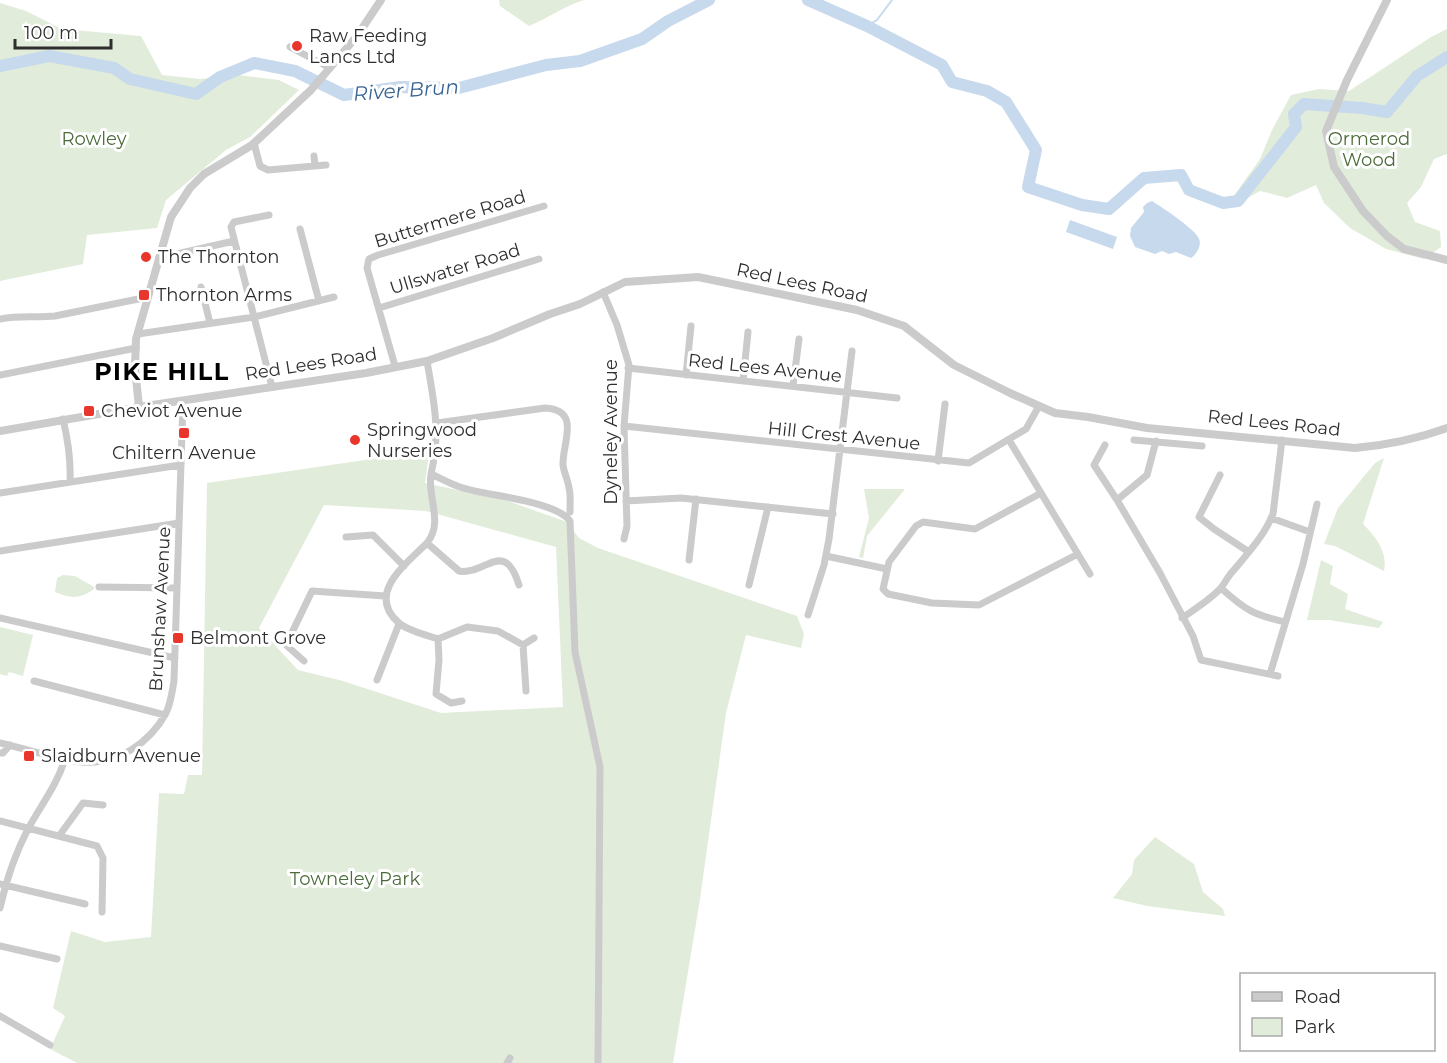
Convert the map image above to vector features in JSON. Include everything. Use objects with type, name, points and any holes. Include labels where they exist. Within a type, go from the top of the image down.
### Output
[{"type":"street","points":[[139,407],[135,368],[138,334],[171,217],[190,188],[204,174],[254,143],[311,90],[357,36],[381,0]]},
{"type":"street","points":[[1387,0],[1336,105],[1326,131],[1334,167],[1363,211],[1387,236],[1404,249],[1447,260]]},
{"type":"street","points":[[290,47],[330,68]]},
{"type":"street","points":[[254,143],[260,166],[268,170],[326,165]]},
{"type":"street","points":[[314,156],[315,166]]},
{"type":"street","name":"Buttermere Road","points":[[379,308],[367,263],[369,260],[378,255],[544,206]]},
{"type":"street","points":[[269,214],[234,222],[231,228],[272,387]]},
{"type":"street","points":[[300,229],[319,300]]},
{"type":"street","points":[[159,258],[234,242]]},
{"type":"street","name":"Ullswater Road","points":[[379,308],[539,259]]},
{"type":"street","name":"Red Lees Road","points":[[0,431],[63,419],[366,373],[427,361],[580,304],[625,282],[698,277],[857,310],[904,326],[954,365],[1055,413],[1147,428],[1355,447],[1381,446],[1420,438],[1447,428]]},
{"type":"street","points":[[201,287],[210,324]]},
{"type":"street","name":"Dyneley Avenue","points":[[603,292],[627,354],[624,426],[627,533],[624,539]]},
{"type":"street","points":[[0,319],[16,316],[39,318],[54,316],[148,297]]},
{"type":"street","points":[[138,334],[254,317],[334,297]]},
{"type":"street","points":[[379,308],[395,366]]},
{"type":"street","points":[[686,375],[691,326]]},
{"type":"street","points":[[743,381],[748,332]]},
{"type":"street","points":[[793,386],[799,339]]},
{"type":"street","points":[[0,375],[136,348]]},
{"type":"street","points":[[808,615],[826,556],[833,514],[852,351]]},
{"type":"street","points":[[427,361],[437,423],[429,484],[436,526],[427,543],[390,581],[385,596],[387,609],[399,624],[438,639],[467,627],[498,631],[523,645]]},
{"type":"street","name":"Red Lees Avenue","points":[[628,368],[897,398]]},
{"type":"street","name":"Brunshaw Avenue","points":[[0,743],[65,759],[100,762],[116,758],[139,745],[165,715],[171,701],[174,681],[183,401]]},
{"type":"street","points":[[938,461],[945,404]]},
{"type":"street","name":"Hill Crest Avenue","points":[[624,426],[969,464],[1026,429],[1039,406]]},
{"type":"street","points":[[437,423],[545,408],[555,409],[563,414],[567,422],[568,437],[563,456],[563,467],[569,488],[570,512]]},
{"type":"street","points":[[63,419],[69,443],[70,482]]},
{"type":"street","points":[[1009,440],[1090,574]]},
{"type":"street","points":[[1134,440],[1202,446]]},
{"type":"street","points":[[1182,618],[1203,605],[1221,588],[1230,574],[1258,543],[1271,518],[1282,440]]},
{"type":"street","points":[[1117,500],[1147,475],[1156,441]]},
{"type":"street","points":[[1105,445],[1094,465],[1160,573],[1193,636],[1201,660],[1274,675],[1285,622],[1317,504]]},
{"type":"street","points":[[0,493],[180,465]]},
{"type":"street","points":[[431,474],[461,488],[536,504],[562,514],[570,521],[575,652],[600,767],[598,1063]]},
{"type":"street","points":[[1220,476],[1199,517],[1249,552]]},
{"type":"street","points":[[1041,493],[975,529],[923,522],[916,526],[890,562],[883,589],[888,594],[932,603],[979,604],[1078,554]]},
{"type":"street","points":[[626,501],[681,498],[833,514]]},
{"type":"street","points":[[689,560],[696,499]]},
{"type":"street","points":[[749,585],[768,507]]},
{"type":"street","points":[[1271,518],[1310,532]]},
{"type":"street","points":[[0,551],[179,523]]},
{"type":"street","points":[[346,537],[374,535],[405,566]]},
{"type":"street","points":[[427,543],[459,571],[466,572],[493,560],[505,562],[514,571],[519,585]]},
{"type":"street","points":[[826,556],[887,569]]},
{"type":"street","points":[[99,587],[177,588]]},
{"type":"street","points":[[1221,588],[1251,612],[1261,617],[1285,622]]},
{"type":"street","points":[[304,661],[286,645],[312,591],[385,596]]},
{"type":"street","points":[[0,618],[175,658]]},
{"type":"street","points":[[377,681],[399,624]]},
{"type":"street","points":[[523,645],[534,638]]},
{"type":"street","points":[[438,639],[436,694],[451,703],[462,701]]},
{"type":"street","points":[[523,645],[526,691]]},
{"type":"street","points":[[34,681],[165,715]]},
{"type":"street","points":[[0,753],[3,753],[10,745]]},
{"type":"street","points":[[0,908],[2,884],[28,829],[61,774],[65,759]]},
{"type":"street","points":[[59,836],[83,803],[103,805]]},
{"type":"street","points":[[0,821],[91,843],[101,850],[103,858],[102,912]]},
{"type":"street","points":[[2,884],[85,904]]},
{"type":"street","points":[[0,945],[57,959]]},
{"type":"street","points":[[0,1016],[50,1045]]},
{"type":"green space","points":[[499,0],[584,0],[529,26],[500,6]]},
{"type":"green space","name":"Rowley","points":[[0,3],[26,11],[62,29],[141,36],[162,75],[200,79],[238,75],[279,80],[299,90],[250,137],[226,150],[166,200],[157,228],[87,235],[83,264],[0,281]]},
{"type":"green space","name":"Ormerod Wood","points":[[1447,29],[1447,154],[1434,159],[1421,187],[1407,203],[1415,222],[1440,231],[1441,247],[1424,259],[1386,249],[1350,228],[1324,203],[1316,185],[1287,198],[1260,191],[1230,208],[1233,197],[1260,159],[1272,130],[1291,95],[1319,89],[1349,91]]},
{"type":"green space","name":"Towneley Park","points":[[430,447],[425,483],[508,501],[567,522],[579,538],[598,548],[797,616],[804,634],[801,648],[746,635],[726,713],[700,899],[673,1063],[77,1063],[50,1049],[65,1016],[53,1008],[71,931],[105,942],[151,937],[159,793],[184,794],[188,775],[202,775],[207,483],[392,456]],"holes":[[[324,505],[426,511],[556,547],[563,707],[441,713],[343,681],[298,670],[259,628]]]},
{"type":"green space","points":[[1384,458],[1363,524],[1383,551],[1384,571],[1335,546],[1324,544],[1338,508],[1375,463]]},
{"type":"green space","points":[[864,489],[905,489],[867,536],[863,558],[859,557],[869,518]]},
{"type":"green space","points":[[1321,560],[1333,566],[1330,584],[1348,594],[1345,609],[1383,622],[1379,628],[1329,620],[1307,620]]},
{"type":"green space","points":[[63,575],[75,576],[94,589],[75,597],[55,592],[57,578]]},
{"type":"green space","points":[[0,627],[33,635],[23,676],[9,672],[7,676],[0,674]]},
{"type":"green space","points":[[1155,837],[1194,864],[1203,892],[1223,909],[1225,916],[1147,906],[1113,898],[1132,874],[1134,860]]},
{"type":"water","points":[[1152,201],[1184,223],[1198,237],[1199,249],[1191,258],[1176,252],[1169,254],[1162,251],[1155,254],[1135,247],[1130,236],[1131,228],[1144,212],[1143,207]]},
{"type":"water","points":[[1070,220],[1117,237],[1113,249],[1066,232]]},
{"type":"waterway","name":"River Brun","points":[[0,66],[49,56],[114,68],[130,79],[196,94],[220,77],[254,63],[295,71],[344,95],[400,87],[459,88],[546,65],[580,61],[642,39],[668,21],[709,0]]},
{"type":"waterway","name":"River Brun","points":[[808,0],[867,26],[942,65],[952,82],[987,91],[1006,102],[1036,150],[1028,187],[1082,205],[1109,209],[1144,178],[1181,175],[1189,190],[1223,203],[1238,201],[1296,127],[1294,114],[1304,104],[1387,112],[1417,76],[1447,57]]},
{"type":"waterway","points":[[867,26],[877,20],[892,0]]},
{"type":"place","name":"Raw Feeding Lancs Ltd","points":[[297,46]]},
{"type":"place","name":"The Thornton","points":[[146,257]]},
{"type":"place","name":"Thornton Arms","points":[[144,295]]},
{"type":"place","name":"Cheviot Avenue","points":[[89,411]]},
{"type":"place","name":"Chiltern Avenue","points":[[184,433]]},
{"type":"place","name":"Springwood Nurseries","points":[[355,440]]},
{"type":"place","name":"Belmont Grove","points":[[178,638]]},
{"type":"place","name":"Slaidburn Avenue","points":[[29,756]]},
{"type":"district","name":"PIKE HILL","points":[[162,371]]}]
